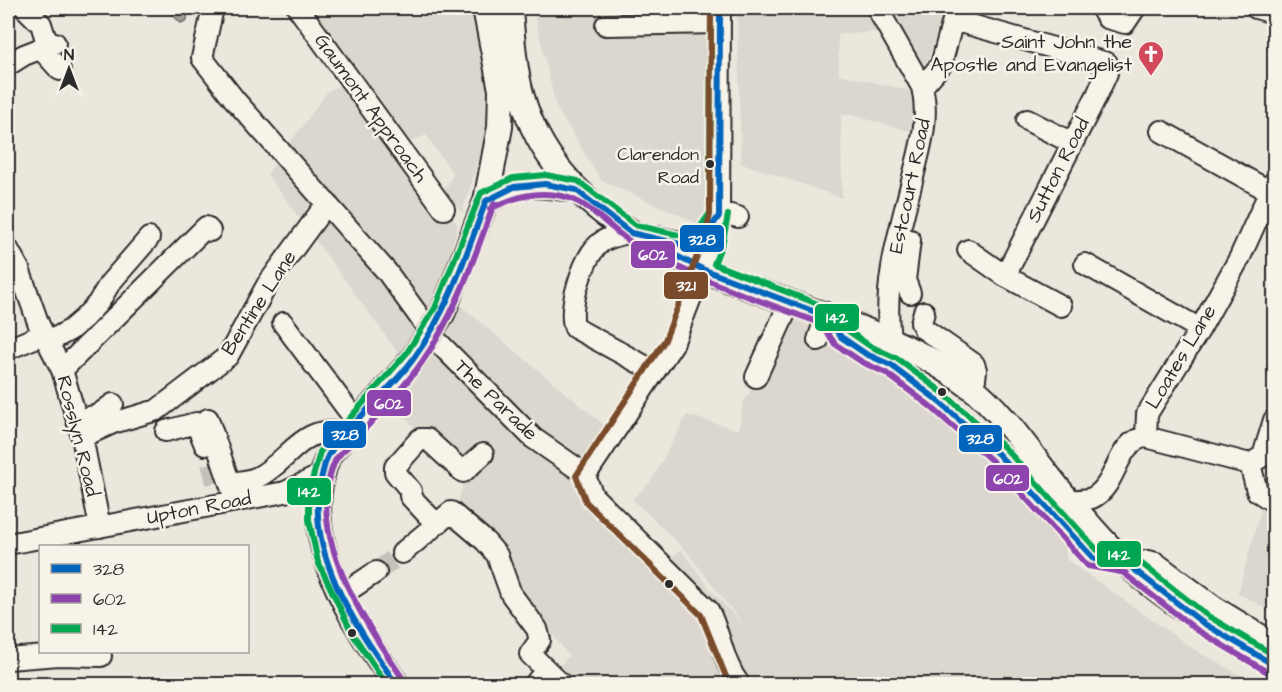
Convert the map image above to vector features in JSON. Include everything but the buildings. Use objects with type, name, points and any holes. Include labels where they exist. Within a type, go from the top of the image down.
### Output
[{"type":"main road","points":[[396,684],[360,629],[343,594],[321,543],[317,506],[327,457],[414,359],[443,312],[486,201],[500,127],[501,90],[485,8]]},
{"type":"main road","points":[[510,8],[522,97],[536,131],[559,169],[576,190],[631,232],[702,269],[890,338],[975,379],[1068,501],[1127,564],[1203,623],[1275,665]]},
{"type":"main road","points":[[486,201],[514,187],[545,184],[576,190]]},
{"type":"main road","points":[[631,232],[684,245],[704,238],[725,215]]},
{"type":"street","name":"The Parade","points":[[213,8],[202,58],[234,99],[387,272],[434,338],[479,387],[533,438],[585,475]]},
{"type":"street","name":"Gaumont Approach","points":[[298,8],[444,208]]},
{"type":"street","points":[[878,8],[922,87],[941,65],[955,14]]},
{"type":"street","points":[[1101,8],[1107,18],[1125,23],[1133,12]]},
{"type":"street","points":[[1256,8],[1275,13]]},
{"type":"street","points":[[36,11],[48,46],[60,70]]},
{"type":"street","name":"Sutton Road","points":[[955,14],[1107,63],[1107,74],[1005,276]]},
{"type":"street","points":[[606,25],[720,15],[725,215],[673,344],[585,475],[593,496],[708,610],[716,624],[721,651],[739,684]]},
{"type":"street","points":[[8,65],[48,46]]},
{"type":"street","name":"Estcourt Road","points":[[890,338],[887,293],[926,116],[922,87]]},
{"type":"street","points":[[1027,120],[1072,143]]},
{"type":"street","points":[[1161,131],[1272,187]]},
{"type":"street","name":"Loates Lane","points":[[1068,501],[1092,498],[1103,488],[1132,441],[1146,437],[1147,414],[1200,329],[1240,256],[1272,187]]},
{"type":"street","name":"Bentine Lane","points":[[80,428],[113,423],[157,410],[228,356],[267,285],[327,202]]},
{"type":"street","points":[[906,211],[910,225],[906,280],[910,293]]},
{"type":"street","points":[[62,370],[206,227],[210,231]]},
{"type":"street","points":[[631,232],[600,242],[587,259],[570,316],[575,328],[654,371]]},
{"type":"street","points":[[8,349],[70,330],[84,318],[149,238]]},
{"type":"street","name":"Rosslyn Road","points":[[8,249],[19,269],[46,338],[62,370],[80,428],[100,527]]},
{"type":"street","points":[[968,250],[1005,276],[1061,306]]},
{"type":"street","points":[[1085,264],[1200,329]]},
{"type":"street","points":[[756,377],[790,302]]},
{"type":"street","points":[[818,340],[826,316]]},
{"type":"street","points":[[826,316],[841,337],[866,354],[891,366],[936,399],[998,454],[1024,493],[1094,559],[1127,564],[1148,561],[1156,563],[1215,607],[1275,643]]},
{"type":"street","points":[[924,321],[970,361],[975,379]]},
{"type":"street","points":[[283,323],[352,429]]},
{"type":"street","points":[[80,428],[113,404]]},
{"type":"street","points":[[208,419],[227,494],[258,477],[313,434],[352,429]]},
{"type":"street","points":[[1275,420],[1257,458],[1257,491],[1275,502]]},
{"type":"street","points":[[166,431],[196,423],[211,463]]},
{"type":"street","points":[[1146,437],[1201,460],[1257,458]]},
{"type":"street","points":[[436,524],[410,496],[411,491],[395,471],[395,467],[420,439],[427,439],[461,471],[466,471],[483,454]]},
{"type":"street","points":[[1024,493],[1030,454]]},
{"type":"street","name":"Upton Road","points":[[8,544],[100,527],[227,494],[285,492],[323,474]]},
{"type":"street","points":[[285,492],[317,506]]},
{"type":"street","points":[[402,553],[451,512],[485,541],[497,555],[511,594],[537,629],[540,640],[530,654],[541,677],[561,684]]},
{"type":"street","points":[[343,594],[376,572]]},
{"type":"street","points":[[8,659],[59,655],[102,656]]},
{"type":"shaded area","points":[[166,8],[188,8],[187,20],[181,23]]},
{"type":"shaded area","points":[[311,8],[470,8],[486,81],[485,140],[462,213],[445,190],[453,174],[426,135],[410,142],[405,141],[394,131]]},
{"type":"shaded area","points":[[533,8],[709,8],[708,228],[601,180],[556,107]]},
{"type":"shaded area","points":[[737,8],[871,8],[885,32],[838,34],[839,74],[915,92],[913,132],[852,115],[841,115],[842,198],[741,163]]},
{"type":"shaded area","points":[[889,8],[945,8],[926,67],[919,66]]},
{"type":"shaded area","points":[[346,82],[458,225],[438,301],[399,354],[267,174],[328,91]]},
{"type":"shaded area","points":[[461,306],[610,430],[586,468],[668,561],[681,549],[711,590],[745,627],[687,552],[632,499],[650,483],[687,415],[739,430],[743,403],[794,320],[848,342],[981,444],[1061,525],[1067,560],[1195,650],[1257,684],[556,684],[549,678],[569,656],[456,508],[464,481],[392,404]]},
{"type":"shaded area","points":[[1274,461],[1274,613],[1238,593]]},
{"type":"tunnel","points":[[211,463],[218,489]]},
{"type":"tunnel","points":[[376,572],[402,553]]},
{"type":"transit line","name":"142","points":[[386,684],[352,633],[318,562],[309,520],[309,491],[320,452],[406,354],[435,308],[481,193],[513,178],[546,175],[578,181],[635,225],[683,236],[698,230],[710,213],[711,8]]},
{"type":"transit line","name":"321","points":[[711,8],[710,215],[705,235],[665,340],[576,476],[586,502],[701,615],[729,684]]},
{"type":"transit line","name":"328","points":[[486,201],[514,187],[545,184],[576,190],[631,233],[684,245],[704,238],[719,216],[720,8]]},
{"type":"transit line","name":"602","points":[[490,209],[529,195],[548,194],[569,198],[587,207],[628,241],[659,258],[728,289],[823,324]]},
{"type":"transit line","name":"328","points":[[396,684],[350,612],[336,586],[326,558],[320,531],[318,503],[322,475],[328,456],[339,441],[394,383],[426,340],[455,282],[486,201]]},
{"type":"transit line","name":"602","points":[[403,679],[356,604],[343,576],[332,546],[327,517],[327,488],[337,458],[398,392],[434,344],[463,285],[494,204]]},
{"type":"transit line","name":"142","points":[[728,215],[723,241],[714,264],[831,309],[847,330],[870,346],[896,358],[942,392],[1004,447],[1098,551],[1132,556],[1208,616],[1274,655]]},
{"type":"transit line","name":"328","points":[[649,242],[702,269],[826,316]]},
{"type":"transit line","name":"328","points":[[826,316],[841,337],[866,354],[891,365],[936,399],[998,454],[1094,559],[1127,564]]},
{"type":"transit line","name":"602","points":[[819,321],[835,344],[862,362],[886,373],[930,406],[991,460],[1088,566],[1126,573]]},
{"type":"transit line","name":"328","points":[[1127,564],[1203,623],[1274,665]]},
{"type":"transit line","name":"602","points":[[1121,571],[1197,630],[1269,673]]},
{"type":"place","name":"Saint John the Apostle and Evangelist","points":[[1151,77]]},
{"type":"place","name":"Clarendon Road","points":[[710,164]]}]
